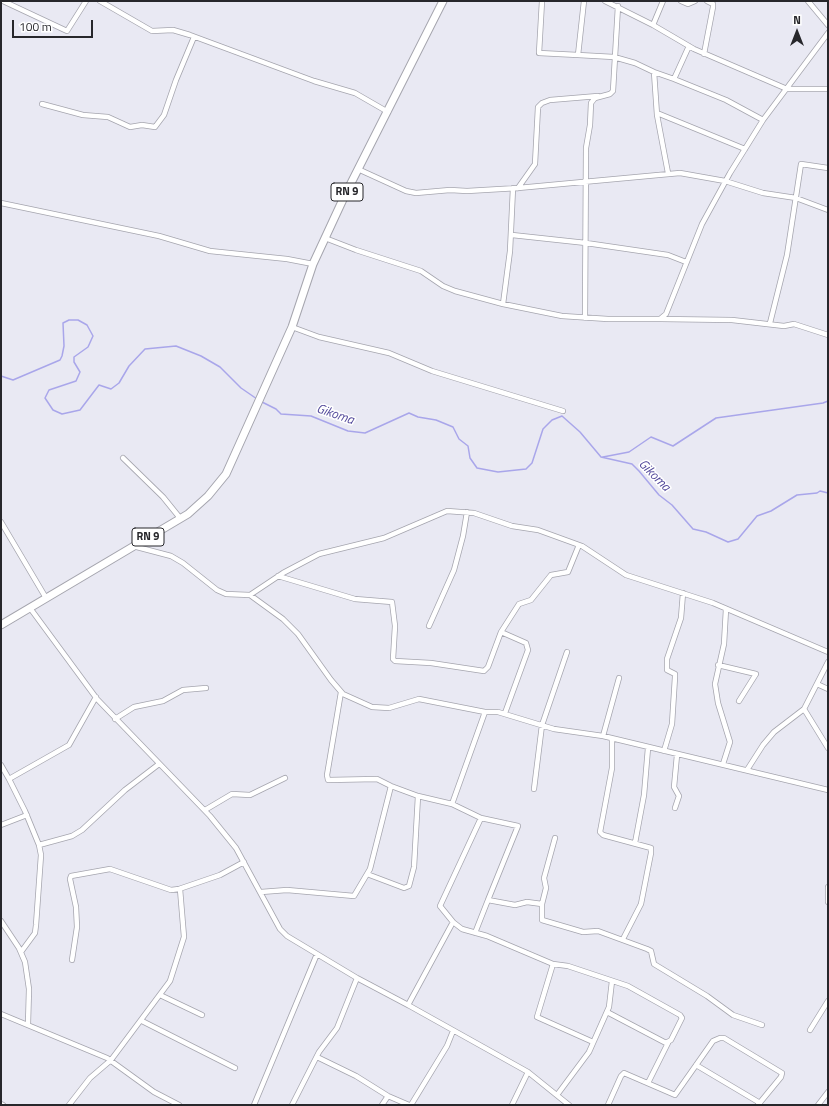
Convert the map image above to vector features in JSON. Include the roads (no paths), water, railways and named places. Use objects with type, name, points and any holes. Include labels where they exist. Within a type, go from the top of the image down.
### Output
[{"type":"main road","name":"RN 9","points":[[1,625],[180,518],[208,496],[226,474],[292,327],[313,264],[345,195],[360,170],[443,1]]},
{"type":"street","points":[[2,1],[67,31],[86,1]]},
{"type":"street","points":[[100,1],[152,31],[174,30],[314,81],[355,93],[388,112]]},
{"type":"street","points":[[542,1],[539,53],[614,57],[635,63],[726,100],[763,120]]},
{"type":"street","points":[[578,55],[584,1]]},
{"type":"street","points":[[605,1],[618,6],[704,54],[719,59],[787,89],[828,89]]},
{"type":"street","points":[[653,25],[664,1]]},
{"type":"street","points":[[681,1],[688,4],[695,1]]},
{"type":"street","points":[[704,54],[714,7],[714,4],[708,1]]},
{"type":"street","points":[[808,1],[828,25]]},
{"type":"street","points":[[586,318],[586,148],[590,125],[591,103],[595,98],[610,94],[613,91],[618,6]]},
{"type":"street","points":[[660,319],[666,314],[702,224],[725,182],[763,120],[828,33]]},
{"type":"street","points":[[42,104],[83,115],[108,117],[130,127],[142,125],[155,127],[164,115],[176,80],[194,37]]},
{"type":"street","points":[[674,79],[689,46]]},
{"type":"street","points":[[654,72],[657,112],[668,173]]},
{"type":"street","points":[[503,304],[512,235],[516,188],[535,164],[538,107],[542,103],[550,100],[602,96]]},
{"type":"street","points":[[657,112],[745,149]]},
{"type":"street","points":[[770,323],[787,255],[801,164],[828,168]]},
{"type":"street","points":[[360,170],[411,193],[516,188],[668,173],[687,174],[763,192],[796,198],[828,210]]},
{"type":"street","points":[[1,203],[159,236],[210,251],[287,259],[313,264]]},
{"type":"street","points":[[512,235],[586,243],[668,255],[686,262]]},
{"type":"street","points":[[326,238],[356,250],[421,271],[443,286],[455,291],[503,304],[554,314],[586,318],[770,323],[784,326],[794,324],[828,335]]},
{"type":"street","points":[[292,327],[319,337],[389,353],[432,370],[563,411]]},
{"type":"street","points":[[124,458],[163,497],[180,518]]},
{"type":"street","points":[[250,595],[278,576],[319,554],[384,538],[447,511],[467,512],[481,514],[512,526],[538,530],[579,545],[593,551],[626,575],[683,593],[726,609],[828,652]]},
{"type":"street","points":[[429,626],[454,570],[463,536],[467,512]]},
{"type":"street","points":[[1,522],[46,598]]},
{"type":"street","points":[[278,576],[355,599],[392,602],[395,626],[393,659],[397,662],[436,663],[484,671],[488,666],[501,632],[519,604],[532,600],[551,575],[566,573],[569,570],[579,545]]},
{"type":"street","points":[[133,546],[171,556],[217,590],[226,594],[250,595],[283,619],[298,634],[330,680],[341,692],[350,698],[372,707],[389,708],[419,699],[484,712],[505,713],[554,729],[603,736],[612,740],[723,764],[828,790]]},
{"type":"street","points":[[664,751],[672,724],[675,677],[674,674],[667,670],[667,659],[681,618],[683,593]]},
{"type":"street","points":[[30,608],[96,697],[115,719],[205,810],[236,848],[280,929],[286,936],[356,978],[408,1005],[528,1072],[568,1105]]},
{"type":"street","points":[[723,764],[730,742],[715,693],[718,666],[724,644],[726,609]]},
{"type":"street","points":[[501,632],[526,643],[528,647],[505,713]]},
{"type":"street","points":[[534,790],[542,725],[567,652]]},
{"type":"street","points":[[747,770],[763,745],[774,732],[804,710],[828,662]]},
{"type":"street","points":[[718,666],[756,674],[739,701]]},
{"type":"street","points":[[603,736],[619,678]]},
{"type":"street","points":[[817,684],[828,689]]},
{"type":"street","points":[[115,719],[134,707],[164,701],[183,690],[206,688]]},
{"type":"street","points":[[341,692],[327,778],[333,781],[377,779],[418,796],[452,804],[481,818],[518,826],[475,933]]},
{"type":"street","points":[[9,778],[69,745],[96,697]]},
{"type":"street","points":[[804,710],[828,748]]},
{"type":"street","points":[[452,804],[484,712]]},
{"type":"street","points":[[612,740],[613,761],[600,832],[603,835],[651,848],[641,904],[623,939]]},
{"type":"street","points":[[635,843],[644,795],[648,748]]},
{"type":"street","points":[[675,808],[679,796],[674,787],[676,755]]},
{"type":"street","points":[[1,764],[27,815],[39,845],[41,868],[35,933],[21,952]]},
{"type":"street","points":[[39,845],[72,836],[82,830],[125,790],[159,764]]},
{"type":"street","points":[[205,810],[232,794],[250,795],[285,778]]},
{"type":"street","points":[[261,892],[287,890],[352,897],[356,894],[367,874],[381,828],[391,786]]},
{"type":"street","points":[[367,874],[404,888],[409,886],[414,867],[418,796]]},
{"type":"street","points":[[1,825],[27,815]]},
{"type":"street","points":[[481,818],[440,906],[453,922],[462,929],[553,964],[568,966],[612,980],[636,990],[680,1015],[681,1021],[668,1043],[648,1084]]},
{"type":"street","points":[[555,838],[544,878],[546,888],[542,904],[542,918],[545,921],[583,932],[598,931],[647,949],[651,951],[654,964],[707,996],[727,1012],[762,1024]]},
{"type":"street","points":[[72,960],[77,927],[76,907],[70,879],[71,876],[110,869],[166,890],[180,889],[220,875],[244,862]]},
{"type":"street","points":[[828,887],[828,902]]},
{"type":"street","points":[[69,1105],[90,1078],[111,1060],[142,1021],[172,975],[184,937],[180,889]]},
{"type":"street","points":[[488,900],[510,905],[527,902],[542,904]]},
{"type":"street","points":[[1,921],[21,952],[28,973],[28,1024]]},
{"type":"street","points":[[408,1005],[453,922]]},
{"type":"street","points":[[254,1105],[317,954]]},
{"type":"street","points":[[553,964],[537,1017],[593,1042]]},
{"type":"street","points":[[292,1105],[317,1057],[337,1028],[356,978]]},
{"type":"street","points":[[557,1095],[584,1059],[593,1042],[607,1012],[612,980]]},
{"type":"street","points":[[160,995],[202,1016]]},
{"type":"street","points":[[810,1030],[828,1000]]},
{"type":"street","points":[[607,1012],[662,1042],[668,1043]]},
{"type":"street","points":[[1,1014],[111,1060],[154,1092],[180,1105]]},
{"type":"street","points":[[142,1021],[235,1068]]},
{"type":"street","points":[[317,1057],[356,1076],[388,1096],[410,1105],[447,1046],[453,1031]]},
{"type":"street","points":[[608,1105],[623,1074],[626,1073],[675,1095],[696,1065],[713,1041],[716,1038],[724,1038],[782,1073],[781,1077],[759,1104],[696,1065]]},
{"type":"street","points":[[512,1105],[528,1072]]},
{"type":"street","points":[[818,1105],[828,1092]]},
{"type":"street","points":[[382,1105],[388,1096]]},
{"type":"waterway","name":"Gikoma","points":[[1,376],[13,380],[60,360],[64,346],[63,323],[69,320],[78,320],[87,325],[93,336],[88,347],[74,357],[74,362],[80,372],[76,381],[49,390],[45,398],[53,410],[62,414],[80,410],[99,385],[111,389],[119,383],[129,366],[145,349],[176,346],[201,356],[220,367],[241,388],[257,399]]},
{"type":"waterway","points":[[603,457],[629,452],[651,437],[673,446],[716,418],[823,403],[828,401]]},
{"type":"waterway","name":"Gikoma","points":[[262,402],[276,409],[281,414],[311,416],[348,431],[365,433],[409,413],[418,417],[436,420],[453,427],[459,439],[468,446],[470,458],[477,468],[498,472],[526,469],[532,463],[543,429],[552,420],[562,416],[580,432],[601,457],[632,464],[659,495],[672,505],[693,529],[706,532],[728,542],[738,539],[757,516],[771,511],[797,495],[817,493],[820,491],[828,493]]}]
